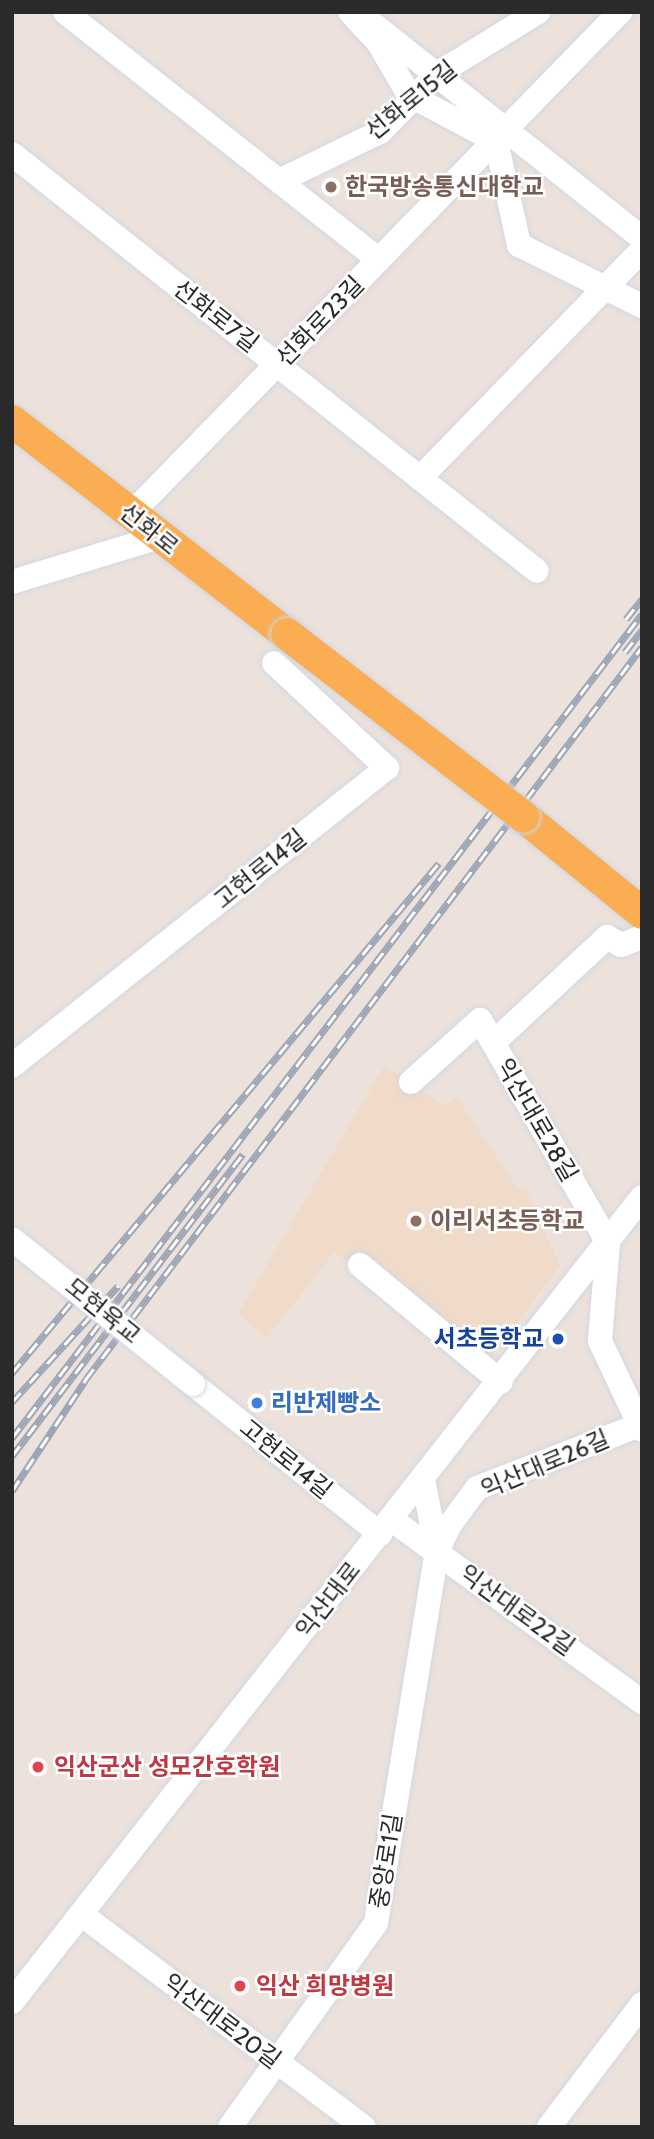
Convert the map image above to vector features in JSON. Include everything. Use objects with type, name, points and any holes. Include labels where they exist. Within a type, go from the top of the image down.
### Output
[{"type":"main road","name":"선화로","points":[[12,421],[524,817],[642,912]]},
{"type":"street","points":[[65,12],[379,260]]},
{"type":"street","points":[[350,12],[419,99],[502,134]]},
{"type":"street","points":[[356,12],[437,74],[502,134],[642,238]]},
{"type":"street","name":"선화로15길","points":[[279,181],[380,132],[419,99],[437,74],[538,12]]},
{"type":"street","name":"선화로23길","points":[[131,514],[620,12]]},
{"type":"street","points":[[502,134],[519,246],[642,306]]},
{"type":"street","name":"선화로7길","points":[[12,154],[537,571]]},
{"type":"street","points":[[419,478],[642,250]]},
{"type":"street","points":[[12,582],[159,537]]},
{"type":"street","name":"고현로14길","points":[[12,1066],[387,768],[274,663]]},
{"type":"street","points":[[493,1043],[607,937],[621,945],[642,937]]},
{"type":"street","name":"익산대로28길","points":[[411,1082],[480,1020],[608,1243]]},
{"type":"street","name":"익산대로","points":[[12,2002],[500,1382],[642,1197]]},
{"type":"street","name":"모현육교","points":[[12,1239],[193,1384]]},
{"type":"street","points":[[608,1243],[600,1341],[640,1426]]},
{"type":"street","points":[[360,1265],[500,1382]]},
{"type":"street","name":"고현로14길","points":[[193,1384],[385,1527]]},
{"type":"street","name":"익산대로26길","points":[[437,1552],[477,1488],[640,1426]]},
{"type":"street","points":[[423,1479],[437,1552]]},
{"type":"street","name":"익산대로22길","points":[[385,1527],[437,1552],[642,1702]]},
{"type":"street","name":"중앙로1길","points":[[230,2127],[278,2064],[376,1923],[437,1552]]},
{"type":"street","name":"익산대로20길","points":[[81,1914],[363,2127]]},
{"type":"street","points":[[549,2127],[642,2004]]},
{"type":"shaded area","name":"이리서초등학교","points":[[384,1066],[444,1105],[457,1097],[518,1189],[525,1188],[560,1266],[485,1365],[334,1252],[267,1338],[238,1314]]},
{"type":"railway","points":[[626,619],[642,599]]},
{"type":"railway","points":[[12,1438],[642,614]]},
{"type":"railway","points":[[625,652],[642,630]]},
{"type":"railway","points":[[12,1491],[86,1379],[642,647]]},
{"type":"railway","points":[[12,1373],[439,863]]},
{"type":"railway","points":[[12,1456],[243,1154]]},
{"type":"railway","points":[[12,1402],[118,1286]]},
{"type":"place","name":"한국방송통신대학교","points":[[331,187]]},
{"type":"place","name":"이리서초등학교","points":[[416,1221]]},
{"type":"place","name":"서초등학교","points":[[558,1339]]},
{"type":"place","name":"리반제빵소","points":[[257,1403]]},
{"type":"place","name":"익산군산 성모간호학원","points":[[38,1767]]},
{"type":"place","name":"익산 희망병원","points":[[240,1986]]}]
